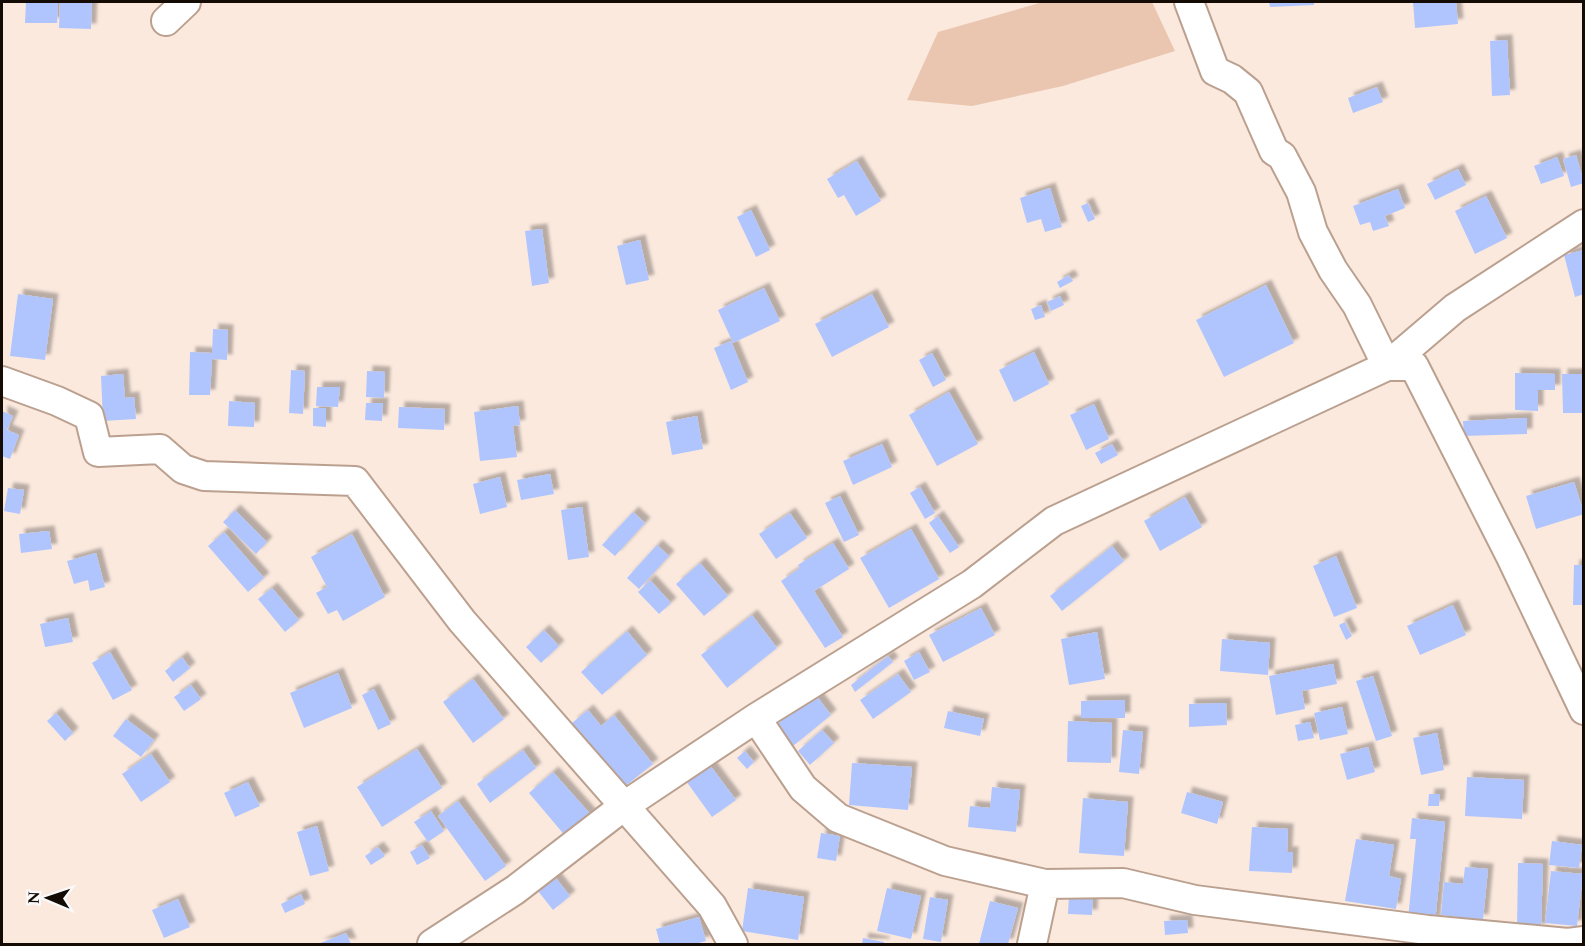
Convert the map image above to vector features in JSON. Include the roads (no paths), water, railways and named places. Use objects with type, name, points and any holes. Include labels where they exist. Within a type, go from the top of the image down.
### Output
[{"type":"street","points":[[166,21],[186,2]]},
{"type":"street","points":[[1189,2],[1207,43],[1215,71],[1232,79],[1248,92],[1274,151],[1282,156],[1301,192],[1313,232],[1333,270],[1357,305],[1387,366]]},
{"type":"street","points":[[432,945],[515,890],[624,806],[756,718],[972,584],[1054,521],[1387,366],[1455,308],[1584,224]]},
{"type":"street","points":[[1387,366],[1414,366],[1516,567],[1584,710]]},
{"type":"street","points":[[2,381],[57,401],[89,416],[98,452],[160,449],[183,469],[204,476],[355,481],[462,621],[712,906],[733,945]]},
{"type":"street","points":[[756,718],[803,788],[838,818],[945,861],[1045,884],[1123,883],[1195,900],[1427,937],[1568,943],[1584,941]]},
{"type":"street","points":[[1032,945],[1045,884]]}]
